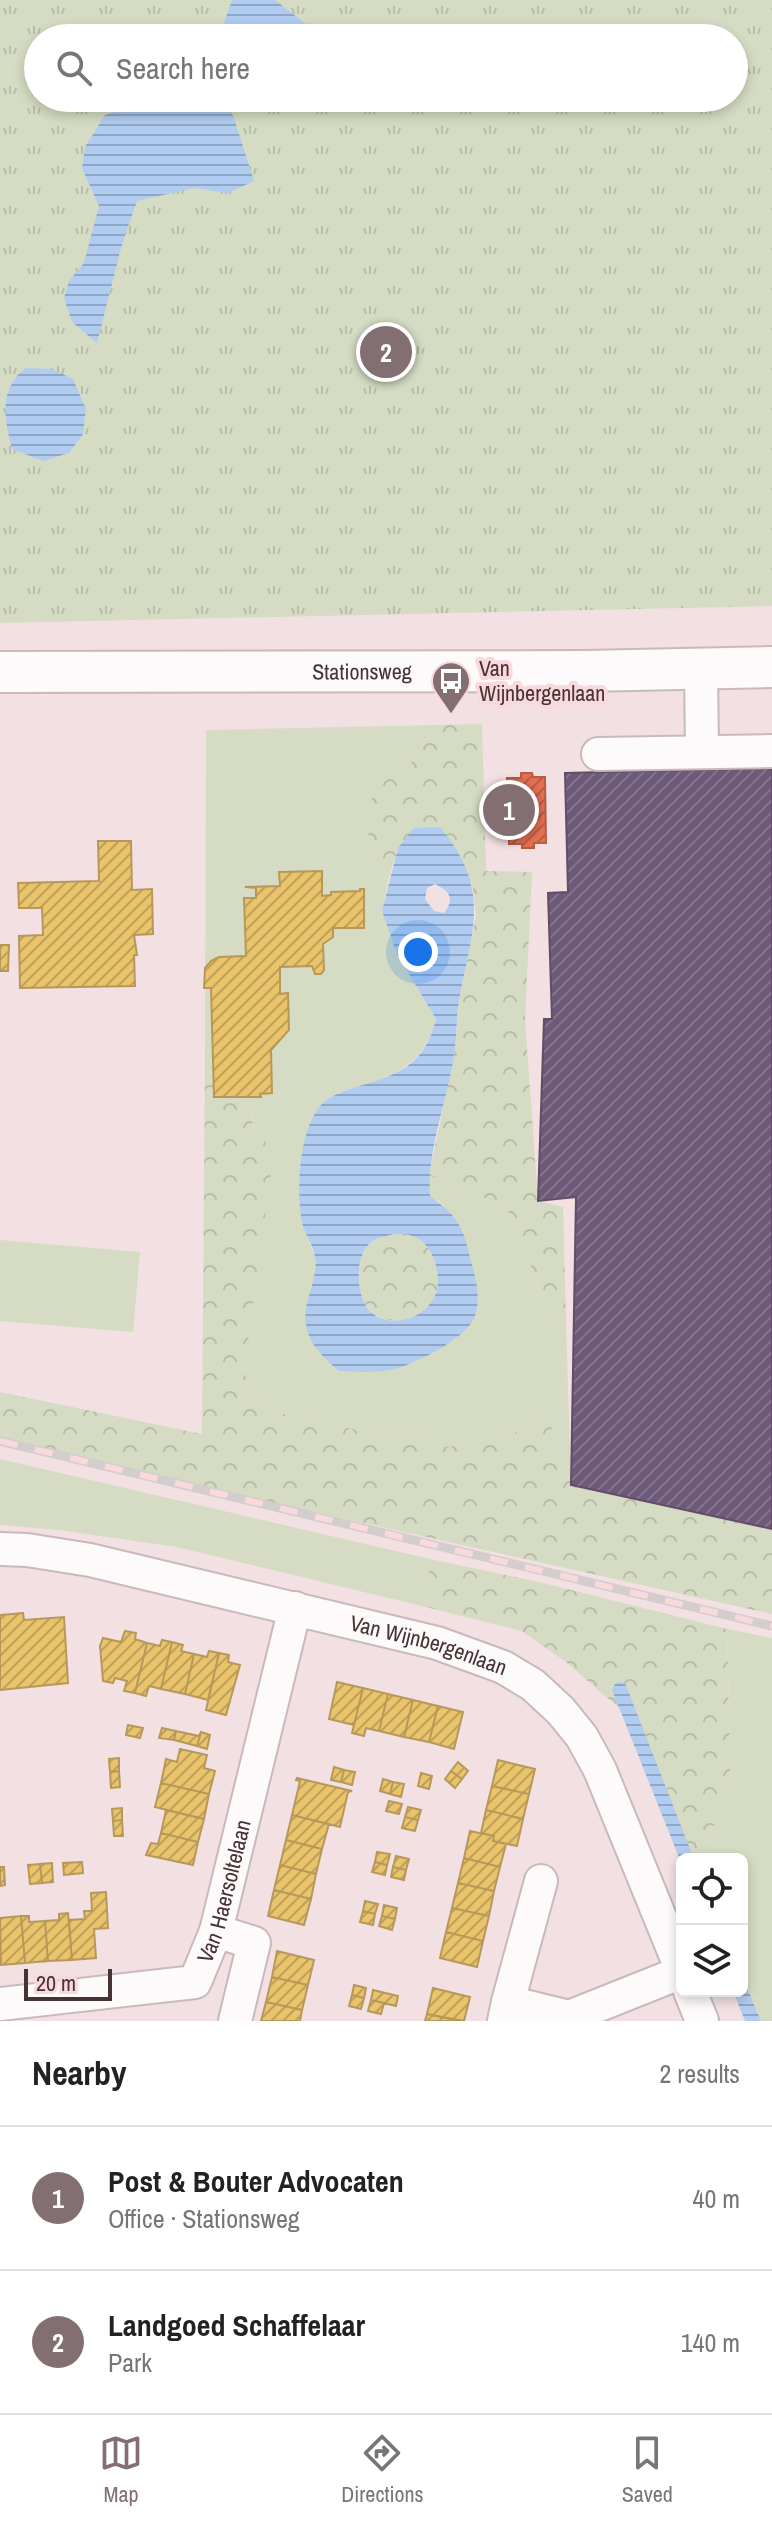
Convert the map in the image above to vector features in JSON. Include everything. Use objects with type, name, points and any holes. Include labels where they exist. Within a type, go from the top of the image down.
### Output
[{"type":"main road","name":"Stationsweg","points":[[0,672],[772,667]]},
{"type":"street","points":[[701,668],[702,752]]},
{"type":"street","points":[[598,754],[772,751]]},
{"type":"street","name":"Van Wijnbergenlaan","points":[[0,1549],[90,1560],[295,1608],[473,1655],[503,1667],[533,1685],[561,1711],[582,1737],[600,1770],[676,1957]]},
{"type":"street","name":"Van Haersoltelaan","points":[[0,2004],[195,1982],[216,1931],[295,1608]]},
{"type":"street","points":[[541,1881],[506,2012],[569,2019],[676,1974]]},
{"type":"street","points":[[216,1931],[254,1943],[235,2021]]},
{"type":"street","points":[[692,1997],[702,2021]]},
{"type":"green space","points":[[0,0],[772,0],[772,606],[0,623]]},
{"type":"green space","points":[[482,724],[486,871],[532,872],[525,1020],[538,1201],[563,1207],[566,1322],[551,1309],[540,1292],[516,1219],[484,1198],[429,1175],[454,1056],[459,1002],[476,915],[472,883],[398,848],[388,881],[370,850],[366,814],[377,786],[411,763],[437,725]]},
{"type":"green space","points":[[437,725],[411,763],[377,786],[370,850],[388,881],[382,911],[417,987],[436,1019],[422,1051],[411,1062],[372,1083],[338,1093],[301,1220],[315,1257],[314,1286],[308,1299],[339,1371],[381,1371],[414,1362],[441,1348],[444,1205],[430,1196],[429,1175],[505,1209],[521,1228],[540,1292],[551,1309],[566,1322],[571,1485],[548,1420],[504,1437],[447,1447],[432,1434],[383,1435],[291,1417],[247,1398],[245,1364],[253,1137],[251,1065],[205,1064],[206,730]]},
{"type":"green space","points":[[205,1064],[251,1065],[253,1136],[263,1137],[271,1153],[272,1165],[245,1364],[247,1398],[291,1417],[383,1435],[433,1434],[447,1447],[504,1437],[549,1420],[572,1485],[772,1530],[772,1614],[0,1442],[0,1392],[202,1434]]},
{"type":"green space","points":[[394,1234],[419,1239],[430,1252],[437,1268],[438,1285],[431,1303],[404,1320],[383,1318],[373,1313],[360,1290],[360,1263],[366,1248],[379,1238]]},
{"type":"green space","points":[[0,1240],[140,1252],[133,1332],[0,1321]]},
{"type":"green space","points":[[0,1459],[430,1559],[426,1607],[177,1547],[0,1525]]},
{"type":"green space","points":[[430,1559],[539,1582],[727,1629],[731,1795],[698,1853],[692,1853],[612,1690],[619,1708],[566,1662],[522,1631],[426,1607]]},
{"type":"green space","points":[[727,1629],[772,1638],[772,2021],[761,2021],[748,1990],[748,1853],[698,1853],[731,1795]]},
{"type":"water","points":[[232,0],[275,0],[306,24],[224,24]]},
{"type":"water","points":[[114,112],[228,112],[233,115],[254,181],[228,193],[194,188],[137,201],[122,244],[97,343],[72,322],[64,298],[69,281],[84,263],[99,206],[82,168],[85,147],[105,115]]},
{"type":"water","points":[[26,368],[52,369],[73,379],[86,409],[83,434],[69,453],[43,461],[12,449],[6,403],[12,384]]},
{"type":"water","points":[[440,827],[456,849],[472,888],[473,927],[459,1003],[451,1073],[434,1143],[430,1196],[448,1210],[462,1231],[476,1281],[477,1309],[470,1325],[451,1342],[411,1363],[383,1371],[339,1371],[316,1348],[306,1322],[315,1263],[301,1217],[301,1159],[308,1129],[324,1102],[406,1067],[424,1048],[431,1035],[436,1019],[397,954],[382,911],[398,848],[414,828]],"holes":[[[435,884],[449,896],[444,913],[434,911],[425,899],[427,888]],[[394,1234],[412,1236],[425,1245],[437,1268],[438,1285],[431,1303],[423,1310],[404,1320],[393,1321],[373,1314],[366,1306],[360,1291],[359,1272],[362,1255],[371,1242]]]},
{"type":"water","points":[[625,1683],[692,1853],[677,1853],[612,1690],[615,1684]]},
{"type":"water","points":[[748,1990],[761,2021],[745,2021],[735,1997],[748,1997]]},
{"type":"building: Homes","points":[[98,841],[131,841],[132,890],[152,889],[153,934],[134,935],[137,955],[134,955],[135,986],[20,988],[19,936],[43,935],[42,908],[19,908],[18,883],[99,881]]},
{"type":"building: Homes","points":[[322,871],[322,896],[331,895],[331,892],[364,889],[364,928],[333,928],[333,937],[323,944],[324,970],[321,974],[315,974],[312,966],[280,967],[280,994],[288,993],[289,1030],[271,1050],[272,1093],[260,1094],[261,1097],[214,1097],[211,988],[204,988],[205,968],[219,957],[246,956],[244,898],[256,898],[256,888],[245,887],[280,886],[279,872]]},
{"type":"building: Homes","points":[[0,945],[9,945],[8,971],[0,971]]},
{"type":"building: Homes","points":[[23,1613],[24,1620],[64,1617],[68,1683],[0,1690],[0,1615]]},
{"type":"building: Homes","points":[[125,1631],[136,1633],[135,1639],[147,1643],[135,1693],[124,1691],[127,1681],[115,1678],[113,1683],[103,1681],[100,1646],[103,1638],[121,1642]]},
{"type":"building: Homes","points":[[162,1640],[172,1642],[161,1689],[149,1686],[146,1696],[135,1693],[147,1643],[160,1646]]},
{"type":"building: Homes","points":[[172,1642],[183,1645],[181,1651],[194,1654],[185,1694],[161,1689]]},
{"type":"building: Homes","points":[[209,1651],[219,1653],[208,1700],[185,1694],[194,1654],[207,1657]]},
{"type":"building: Homes","points":[[219,1653],[229,1655],[228,1662],[240,1665],[226,1715],[206,1710]]},
{"type":"building: Homes","points":[[337,1682],[363,1688],[354,1725],[329,1719]]},
{"type":"building: Homes","points":[[363,1688],[388,1694],[379,1731],[366,1728],[364,1736],[352,1733]]},
{"type":"building: Homes","points":[[388,1694],[413,1700],[404,1737],[379,1731]]},
{"type":"building: Homes","points":[[413,1700],[438,1706],[429,1742],[404,1737]]},
{"type":"building: Homes","points":[[438,1706],[463,1712],[454,1749],[429,1742]]},
{"type":"building: Homes","points":[[128,1725],[143,1728],[140,1738],[126,1735]]},
{"type":"building: Homes","points":[[162,1728],[176,1731],[174,1740],[159,1738]]},
{"type":"building: Homes","points":[[176,1731],[199,1736],[201,1732],[197,1746],[174,1740]]},
{"type":"building: Homes","points":[[201,1732],[210,1735],[207,1749],[197,1746]]},
{"type":"building: Homes","points":[[180,1749],[207,1755],[204,1768],[215,1771],[209,1794],[161,1783],[166,1759],[177,1762]]},
{"type":"building: Homes","points":[[119,1758],[119,1771],[110,1772],[109,1759]]},
{"type":"building: Homes","points":[[498,1760],[535,1769],[529,1794],[492,1786]]},
{"type":"building: Homes","points":[[458,1762],[468,1771],[462,1779],[451,1771]]},
{"type":"building: Homes","points":[[334,1767],[344,1770],[341,1782],[331,1780]]},
{"type":"building: Homes","points":[[344,1770],[355,1772],[352,1785],[341,1782]]},
{"type":"building: Homes","points":[[119,1771],[120,1787],[111,1788],[110,1772]]},
{"type":"building: Homes","points":[[451,1771],[462,1779],[455,1788],[445,1779]]},
{"type":"building: Homes","points":[[421,1773],[432,1776],[429,1789],[418,1786]]},
{"type":"building: Homes","points":[[297,1778],[352,1791],[348,1792],[340,1827],[292,1815],[300,1781]]},
{"type":"building: Homes","points":[[383,1779],[393,1782],[390,1794],[380,1791]]},
{"type":"building: Homes","points":[[393,1782],[404,1784],[401,1797],[390,1794]]},
{"type":"building: Homes","points":[[161,1783],[209,1794],[204,1819],[155,1807]]},
{"type":"building: Homes","points":[[492,1786],[529,1794],[523,1819],[486,1810]]},
{"type":"building: Homes","points":[[389,1801],[402,1804],[399,1814],[386,1811]]},
{"type":"building: Homes","points":[[408,1807],[421,1810],[418,1820],[405,1817]]},
{"type":"building: Homes","points":[[122,1808],[122,1820],[113,1821],[112,1809]]},
{"type":"building: Homes","points":[[166,1810],[204,1819],[198,1842],[161,1833]]},
{"type":"building: Homes","points":[[486,1810],[523,1819],[517,1846],[493,1841],[494,1836],[481,1833]]},
{"type":"building: Homes","points":[[292,1815],[329,1824],[322,1849],[286,1840]]},
{"type":"building: Homes","points":[[405,1817],[418,1820],[415,1831],[402,1828]]},
{"type":"building: Homes","points":[[122,1820],[123,1836],[114,1836],[113,1821]]},
{"type":"building: Homes","points":[[470,1831],[494,1836],[493,1841],[506,1844],[500,1867],[464,1858]]},
{"type":"building: Homes","points":[[161,1833],[198,1842],[193,1865],[146,1855],[151,1843],[158,1844]]},
{"type":"building: Homes","points":[[286,1840],[322,1849],[316,1874],[280,1865]]},
{"type":"building: Homes","points":[[377,1852],[390,1854],[387,1865],[375,1862]]},
{"type":"building: Homes","points":[[396,1856],[409,1859],[406,1870],[393,1867]]},
{"type":"building: Homes","points":[[464,1858],[500,1867],[494,1891],[458,1883]]},
{"type":"building: Homes","points":[[82,1862],[83,1873],[64,1875],[63,1863]]},
{"type":"building: Homes","points":[[375,1862],[387,1865],[385,1875],[372,1872]]},
{"type":"building: Homes","points":[[52,1863],[53,1882],[42,1883],[40,1864]]},
{"type":"building: Homes","points":[[40,1864],[42,1883],[30,1884],[28,1865]]},
{"type":"building: Homes","points":[[280,1865],[316,1874],[311,1899],[274,1890]]},
{"type":"building: Homes","points":[[0,1867],[4,1867],[5,1885],[0,1886]]},
{"type":"building: Homes","points":[[393,1867],[406,1870],[404,1880],[391,1877]]},
{"type":"building: Homes","points":[[458,1883],[494,1891],[489,1916],[452,1908]]},
{"type":"building: Homes","points":[[274,1890],[311,1899],[304,1925],[268,1916]]},
{"type":"building: Homes","points":[[106,1892],[108,1928],[94,1929],[96,1958],[72,1960],[69,1920],[85,1919],[84,1911],[92,1911],[91,1893]]},
{"type":"building: Homes","points":[[365,1901],[378,1904],[375,1914],[363,1911]]},
{"type":"building: Homes","points":[[384,1905],[397,1908],[395,1919],[382,1916]]},
{"type":"building: Homes","points":[[452,1908],[489,1916],[483,1941],[446,1932]]},
{"type":"building: Homes","points":[[363,1911],[375,1914],[373,1925],[360,1922]]},
{"type":"building: Homes","points":[[68,1913],[72,1960],[48,1961],[45,1921],[59,1920],[59,1914]]},
{"type":"building: Homes","points":[[21,1916],[25,1963],[1,1965],[0,1918]]},
{"type":"building: Homes","points":[[21,1916],[29,1916],[29,1922],[45,1921],[48,1961],[25,1963]]},
{"type":"building: Homes","points":[[382,1916],[395,1919],[392,1930],[379,1926]]},
{"type":"building: Homes","points":[[446,1932],[483,1941],[477,1967],[440,1958]]},
{"type":"building: Homes","points":[[277,1951],[314,1960],[308,1985],[272,1977]]},
{"type":"building: Homes","points":[[272,1977],[308,1985],[302,2010],[266,2002]]},
{"type":"building: Homes","points":[[354,1985],[366,1988],[364,1998],[352,1995]]},
{"type":"building: Homes","points":[[433,1988],[470,1997],[464,2021],[427,2014]]},
{"type":"building: Homes","points":[[373,1990],[398,1996],[396,2006],[371,2000]]},
{"type":"building: Homes","points":[[352,1995],[364,1998],[361,2009],[349,2006]]},
{"type":"building: Homes","points":[[371,2000],[384,2003],[381,2014],[368,2011]]},
{"type":"building: Homes","points":[[266,2002],[302,2010],[300,2021],[261,2021]]},
{"type":"building: Homes","points":[[427,2014],[459,2021],[425,2021]]},
{"type":"building: Shops","points":[[521,773],[545,777],[546,843],[534,843],[534,848],[509,844],[509,823],[504,823],[507,778],[521,778]]},
{"type":"building: Offices","points":[[772,768],[772,1529],[571,1485],[576,1197],[538,1201],[544,1019],[552,1019],[548,893],[568,892],[565,773]]},
{"type":"railway","points":[[0,1441],[772,1626]]},
{"type":"place","name":"Landgoed Schaffelaar","points":[[386,352]]},
{"type":"place","name":"Van Wijnbergenlaan","points":[[451,715]]},
{"type":"place","name":"Post & Bouter Advocaten","points":[[509,810]]}]
